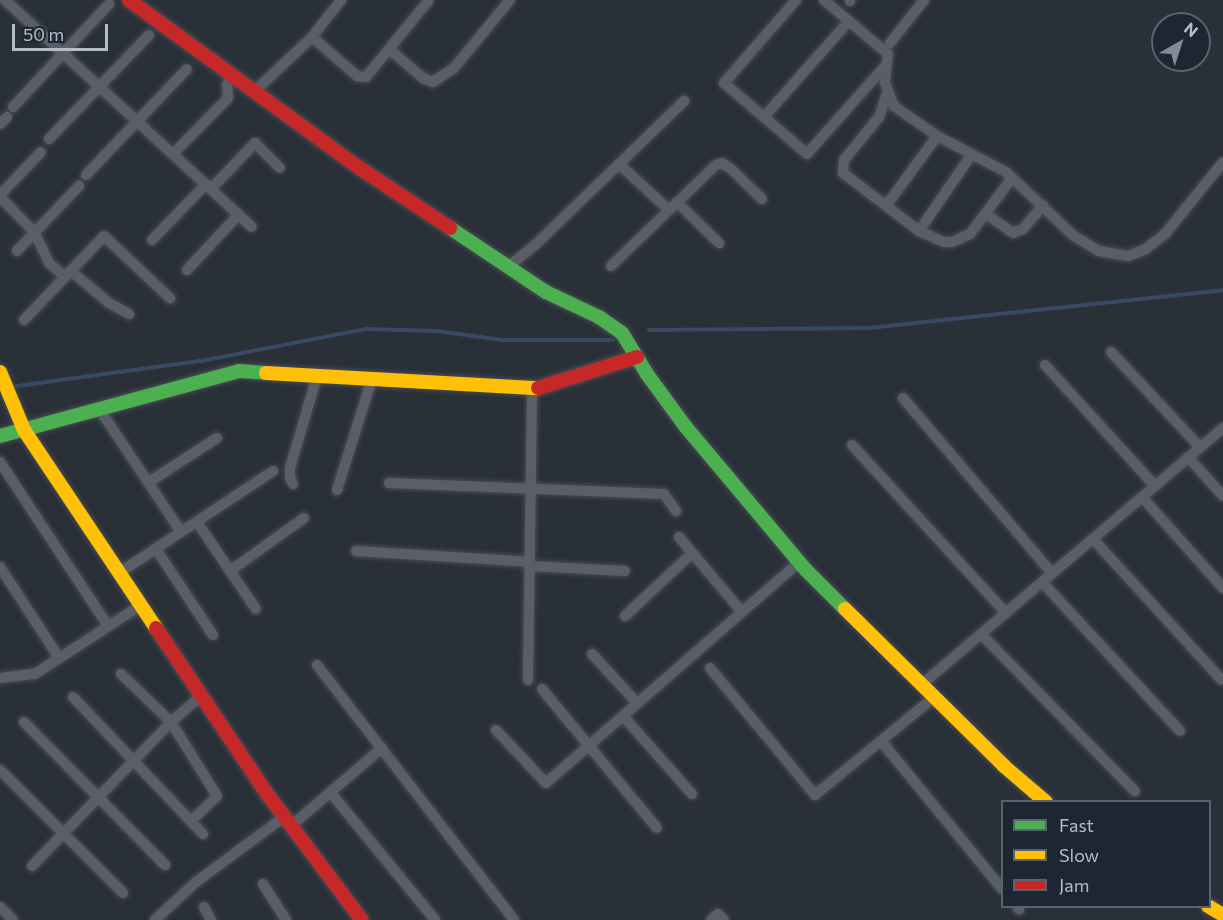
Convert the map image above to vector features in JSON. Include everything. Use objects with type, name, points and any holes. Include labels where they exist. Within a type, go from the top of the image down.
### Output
[{"type":"street","points":[[5,0],[252,226]]},
{"type":"street","points":[[129,0],[362,169],[546,292],[599,317],[622,333],[686,426],[799,562],[933,698],[1004,766],[1045,800]]},
{"type":"street","points":[[256,90],[312,37],[341,0]]},
{"type":"street","points":[[312,37],[357,76],[366,76],[429,0]]},
{"type":"street","points":[[388,49],[423,78],[433,82],[454,68],[510,0]]},
{"type":"street","points":[[796,0],[724,83],[807,154],[886,65]]},
{"type":"street","points":[[824,0],[888,54],[886,65],[888,90],[894,106],[937,136],[1012,178],[1074,236],[1099,251],[1128,256],[1144,249],[1165,234],[1223,162]]},
{"type":"street","points":[[890,43],[924,0]]},
{"type":"street","points":[[7,116],[109,4]]},
{"type":"street","points":[[764,117],[849,21]]},
{"type":"street","points":[[49,139],[150,35]]},
{"type":"street","points":[[86,175],[187,69]]},
{"type":"street","points":[[173,154],[228,98],[227,85],[232,73]]},
{"type":"street","points":[[888,90],[879,117],[842,166],[843,173],[919,231],[934,239],[952,242],[970,234],[1012,178]]},
{"type":"street","points":[[509,266],[620,164],[684,101]]},
{"type":"street","points":[[886,206],[937,136]]},
{"type":"street","points":[[153,240],[255,143],[280,168]]},
{"type":"street","points":[[41,152],[0,196],[35,233],[49,263],[129,314]]},
{"type":"street","points":[[919,231],[972,154]]},
{"type":"street","points":[[611,266],[716,165],[722,163],[762,199]]},
{"type":"street","points":[[620,164],[669,210]]},
{"type":"street","points":[[17,251],[79,186]]},
{"type":"street","points":[[677,202],[719,243]]},
{"type":"street","points":[[986,214],[1013,233],[1023,229],[1043,205]]},
{"type":"street","points":[[187,270],[239,214]]},
{"type":"street","points":[[24,320],[104,236],[170,298]]},
{"type":"street","points":[[1110,352],[1200,447]]},
{"type":"street","points":[[0,436],[239,371],[541,388],[637,357]]},
{"type":"street","points":[[1044,365],[1155,486]]},
{"type":"street","points":[[0,372],[24,430],[201,696],[288,822],[362,920]]},
{"type":"street","points":[[293,484],[290,478],[290,468],[317,376]]},
{"type":"street","points":[[337,490],[372,379]]},
{"type":"street","points":[[528,680],[532,387]]},
{"type":"street","points":[[903,398],[1052,573]]},
{"type":"street","points":[[100,410],[181,532]]},
{"type":"street","points":[[921,685],[1223,428]]},
{"type":"street","points":[[149,482],[217,438]]},
{"type":"street","points":[[852,445],[1006,613]]},
{"type":"street","points":[[1188,458],[1223,496]]},
{"type":"street","points":[[0,462],[108,626]]},
{"type":"street","points":[[120,573],[273,471]]},
{"type":"street","points":[[389,483],[664,494],[676,511]]},
{"type":"street","points":[[1142,497],[1223,588]]},
{"type":"street","points":[[230,571],[304,518]]},
{"type":"street","points":[[197,522],[256,609]]},
{"type":"street","points":[[679,537],[742,612]]},
{"type":"street","points":[[1093,539],[1221,678]]},
{"type":"street","points":[[156,549],[213,635]]},
{"type":"street","points":[[356,551],[625,571]]},
{"type":"street","points":[[625,616],[692,553]]},
{"type":"street","points":[[496,730],[546,783],[799,562]]},
{"type":"street","points":[[0,567],[59,658]]},
{"type":"street","points":[[1042,582],[1180,731]]},
{"type":"street","points":[[0,678],[35,674],[141,605]]},
{"type":"street","points":[[981,634],[1135,791]]},
{"type":"street","points":[[592,654],[637,703]]},
{"type":"street","points":[[317,665],[514,920]]},
{"type":"street","points":[[710,668],[815,795],[933,698]]},
{"type":"street","points":[[121,674],[171,722],[217,796],[191,821]]},
{"type":"street","points":[[542,689],[657,828]]},
{"type":"street","points":[[32,866],[135,762],[171,722],[201,696]]},
{"type":"street","points":[[73,697],[203,834]]},
{"type":"street","points":[[623,716],[692,794]]},
{"type":"street","points":[[24,722],[165,865]]},
{"type":"street","points":[[881,741],[1001,888]]},
{"type":"street","points":[[155,920],[196,882],[330,792],[382,748]]},
{"type":"street","points":[[0,770],[123,893]]},
{"type":"street","points":[[330,792],[435,920]]},
{"type":"street","points":[[263,884],[286,920]]},
{"type":"street","points":[[0,907],[13,920]]},
{"type":"street","points":[[204,907],[211,920]]},
{"type":"street","points":[[711,920],[718,914],[724,920]]},
{"type":"waterway","points":[[649,330],[869,328],[1223,290]]},
{"type":"waterway","points":[[10,387],[201,361],[365,329],[437,331],[502,340],[613,340]]},
{"type":"traffic: fast","points":[[450,228],[546,292],[599,317],[622,333],[647,374],[685,426],[806,570],[845,609]]},
{"type":"traffic: fast","points":[[0,436],[239,371],[266,373]]},
{"type":"traffic: slow","points":[[0,372],[24,430],[156,628]]},
{"type":"traffic: slow","points":[[266,373],[538,388]]},
{"type":"traffic: slow","points":[[845,609],[1004,766],[1044,800]]},
{"type":"traffic: slow","points":[[1211,908],[1223,915]]},
{"type":"traffic: jam","points":[[129,0],[361,169],[450,228]]},
{"type":"traffic: jam","points":[[538,388],[637,357]]},
{"type":"traffic: jam","points":[[156,628],[268,795],[362,920]]}]
